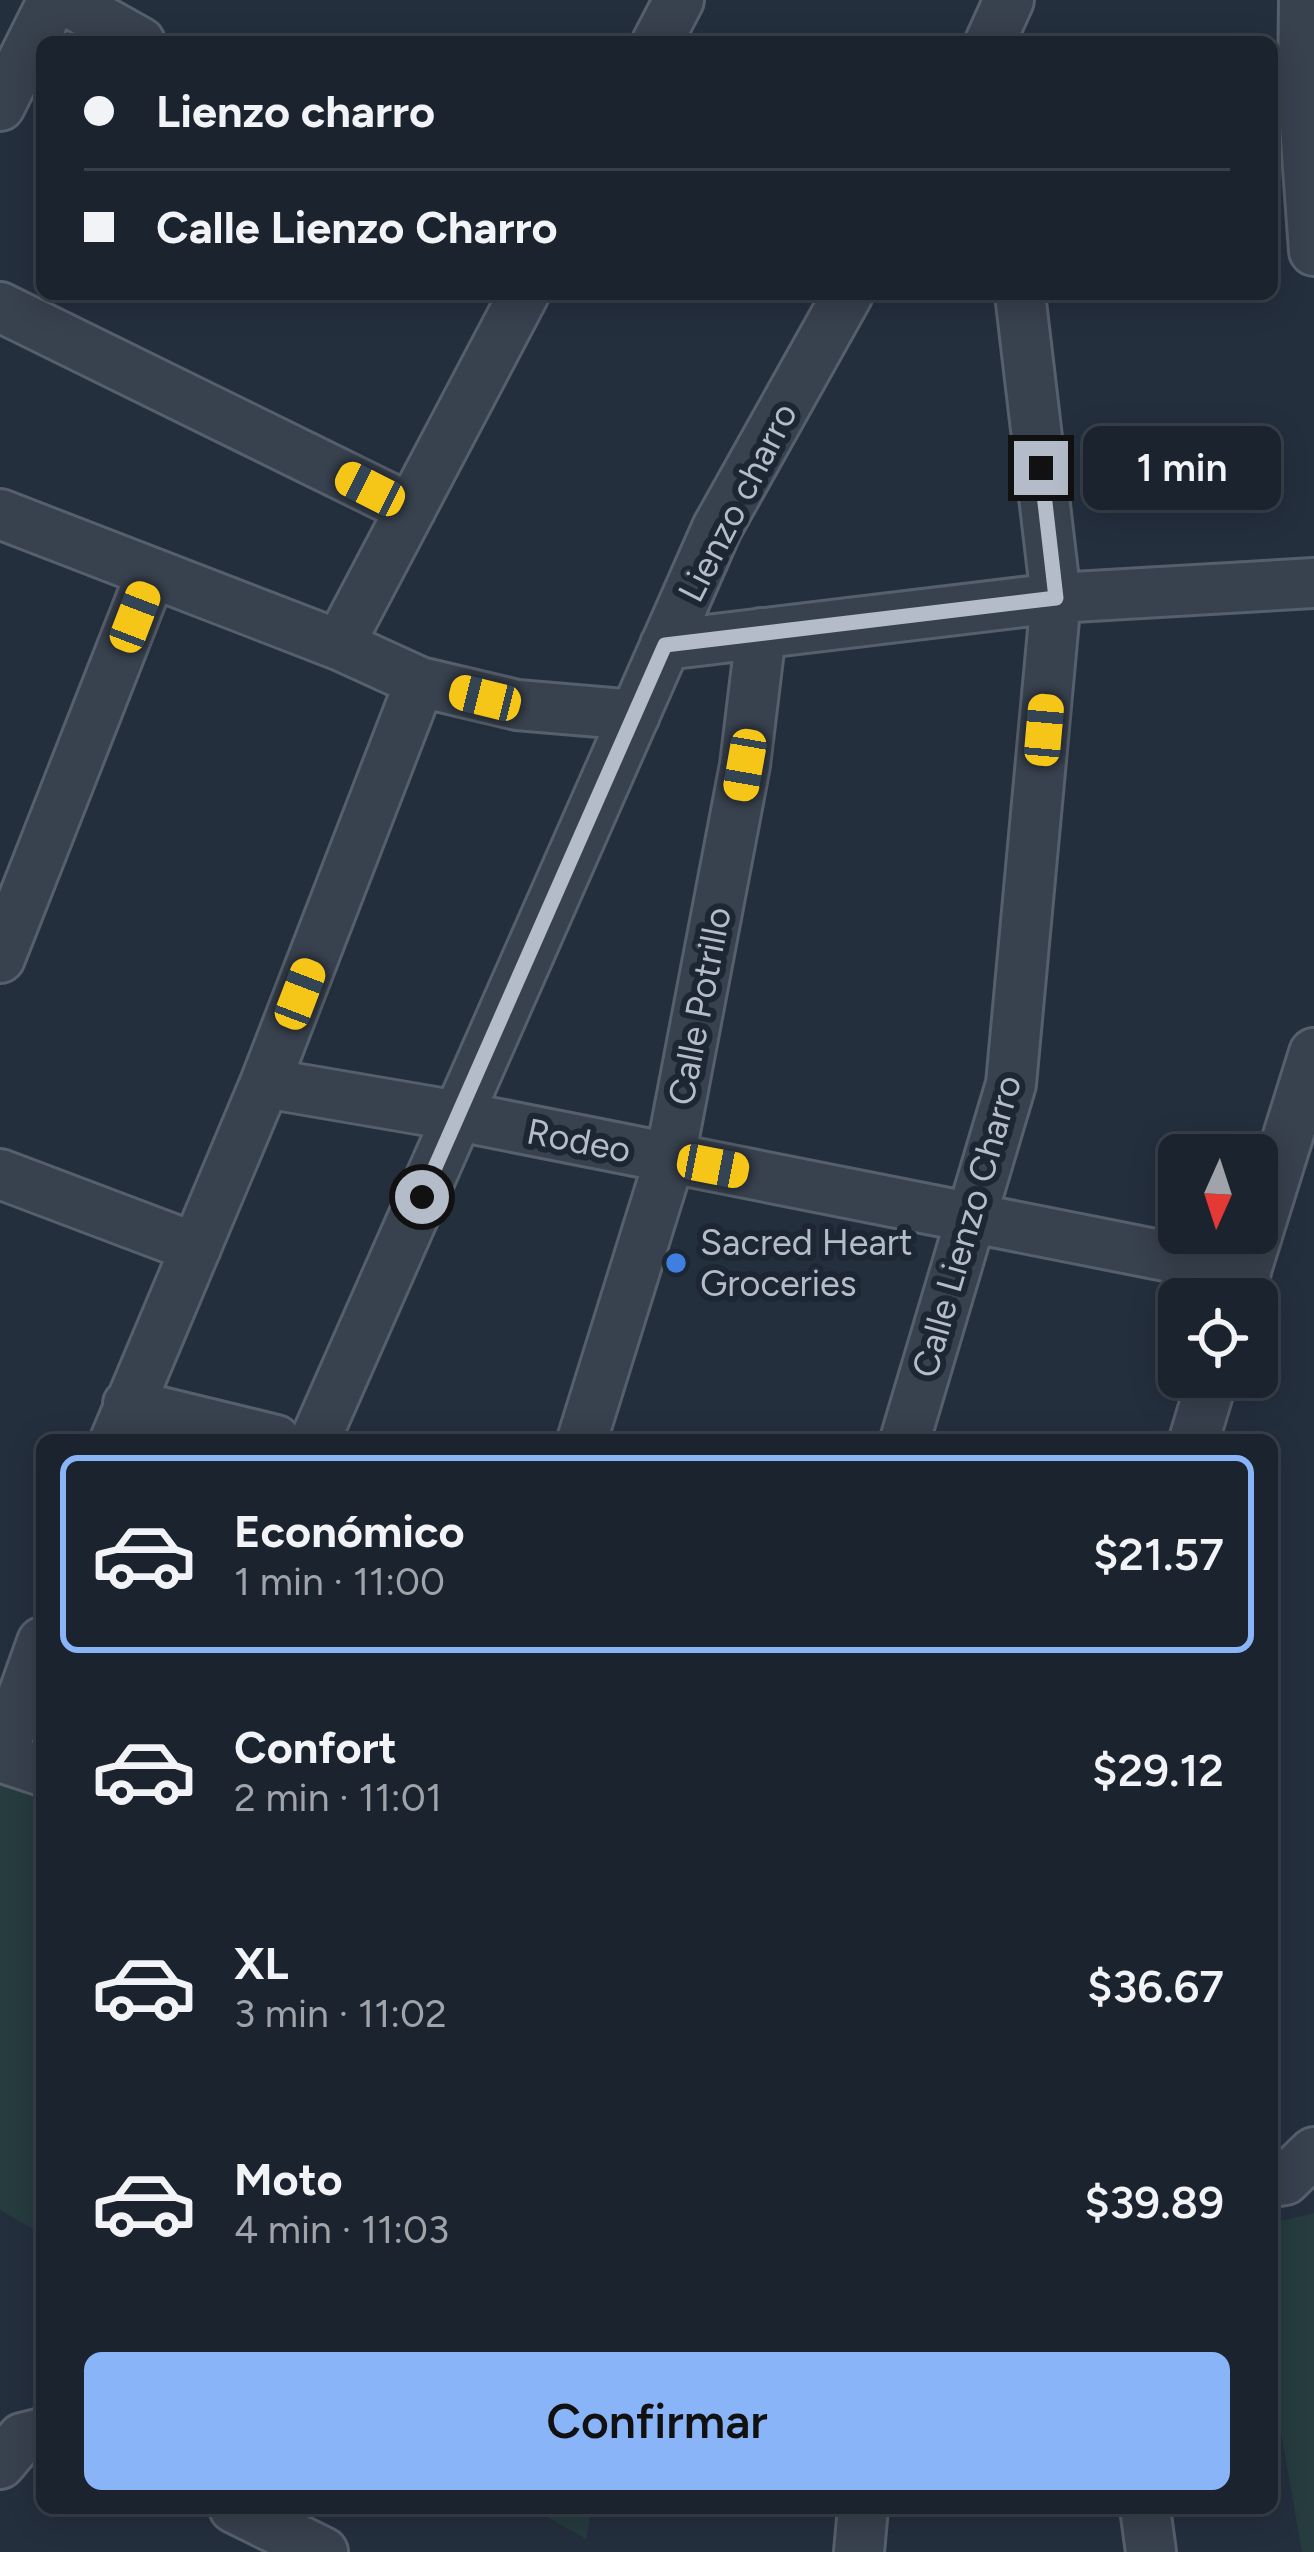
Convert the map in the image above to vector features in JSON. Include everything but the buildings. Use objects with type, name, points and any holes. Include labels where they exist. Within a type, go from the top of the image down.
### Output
[{"type":"street","points":[[0,106],[53,0]]},
{"type":"street","points":[[65,0],[129,36]]},
{"type":"street","points":[[659,36],[679,0]]},
{"type":"street","points":[[993,36],[1009,0]]},
{"type":"street","points":[[1304,0],[1303,98],[1314,251]]},
{"type":"street","points":[[339,645],[521,300]]},
{"type":"street","name":"Lienzo charro","points":[[319,1434],[717,528],[845,300]]},
{"type":"street","name":"Calle Lienzo Charro","points":[[907,1434],[1011,1084],[1056,598],[1021,300]]},
{"type":"street","points":[[0,307],[411,509]]},
{"type":"street","points":[[0,514],[339,645],[420,682],[517,705],[634,715]]},
{"type":"street","points":[[0,958],[152,574]]},
{"type":"street","points":[[665,645],[1056,598],[1314,583]]},
{"type":"street","name":"Calle Potrillo","points":[[584,1434],[670,1158],[745,765],[761,633]]},
{"type":"street","points":[[225,1434],[122,1422],[266,1083],[420,682]]},
{"type":"street","points":[[1244,1278],[1314,1053]]},
{"type":"street","name":"Rodeo","points":[[266,1083],[458,1116],[971,1218],[1209,1278]]},
{"type":"street","points":[[0,1174],[196,1248]]},
{"type":"street","points":[[1196,1434],[1207,1398]]},
{"type":"street","points":[[36,1658],[0,1757],[36,1769]]},
{"type":"street","points":[[1278,2181],[1314,2152]]},
{"type":"street","points":[[0,2464],[22,2438],[36,2434]]},
{"type":"street","points":[[246,2514],[323,2552]]},
{"type":"street","points":[[860,2552],[863,2514]]},
{"type":"street","points":[[1146,2514],[1151,2552]]},
{"type":"green space","points":[[0,1734],[36,1747],[36,2231],[0,2210]]},
{"type":"green space","points":[[1314,2213],[1314,2552],[1302,2552],[1278,2415],[1278,2222]]},
{"type":"green space","points":[[542,2514],[591,2514],[586,2539]]},
{"type":"place","name":"Sacred Heart Groceries","points":[[676,1263]]},
{"type":"route","points":[[422,1197],[665,645],[1056,598],[1041,468]]}]
